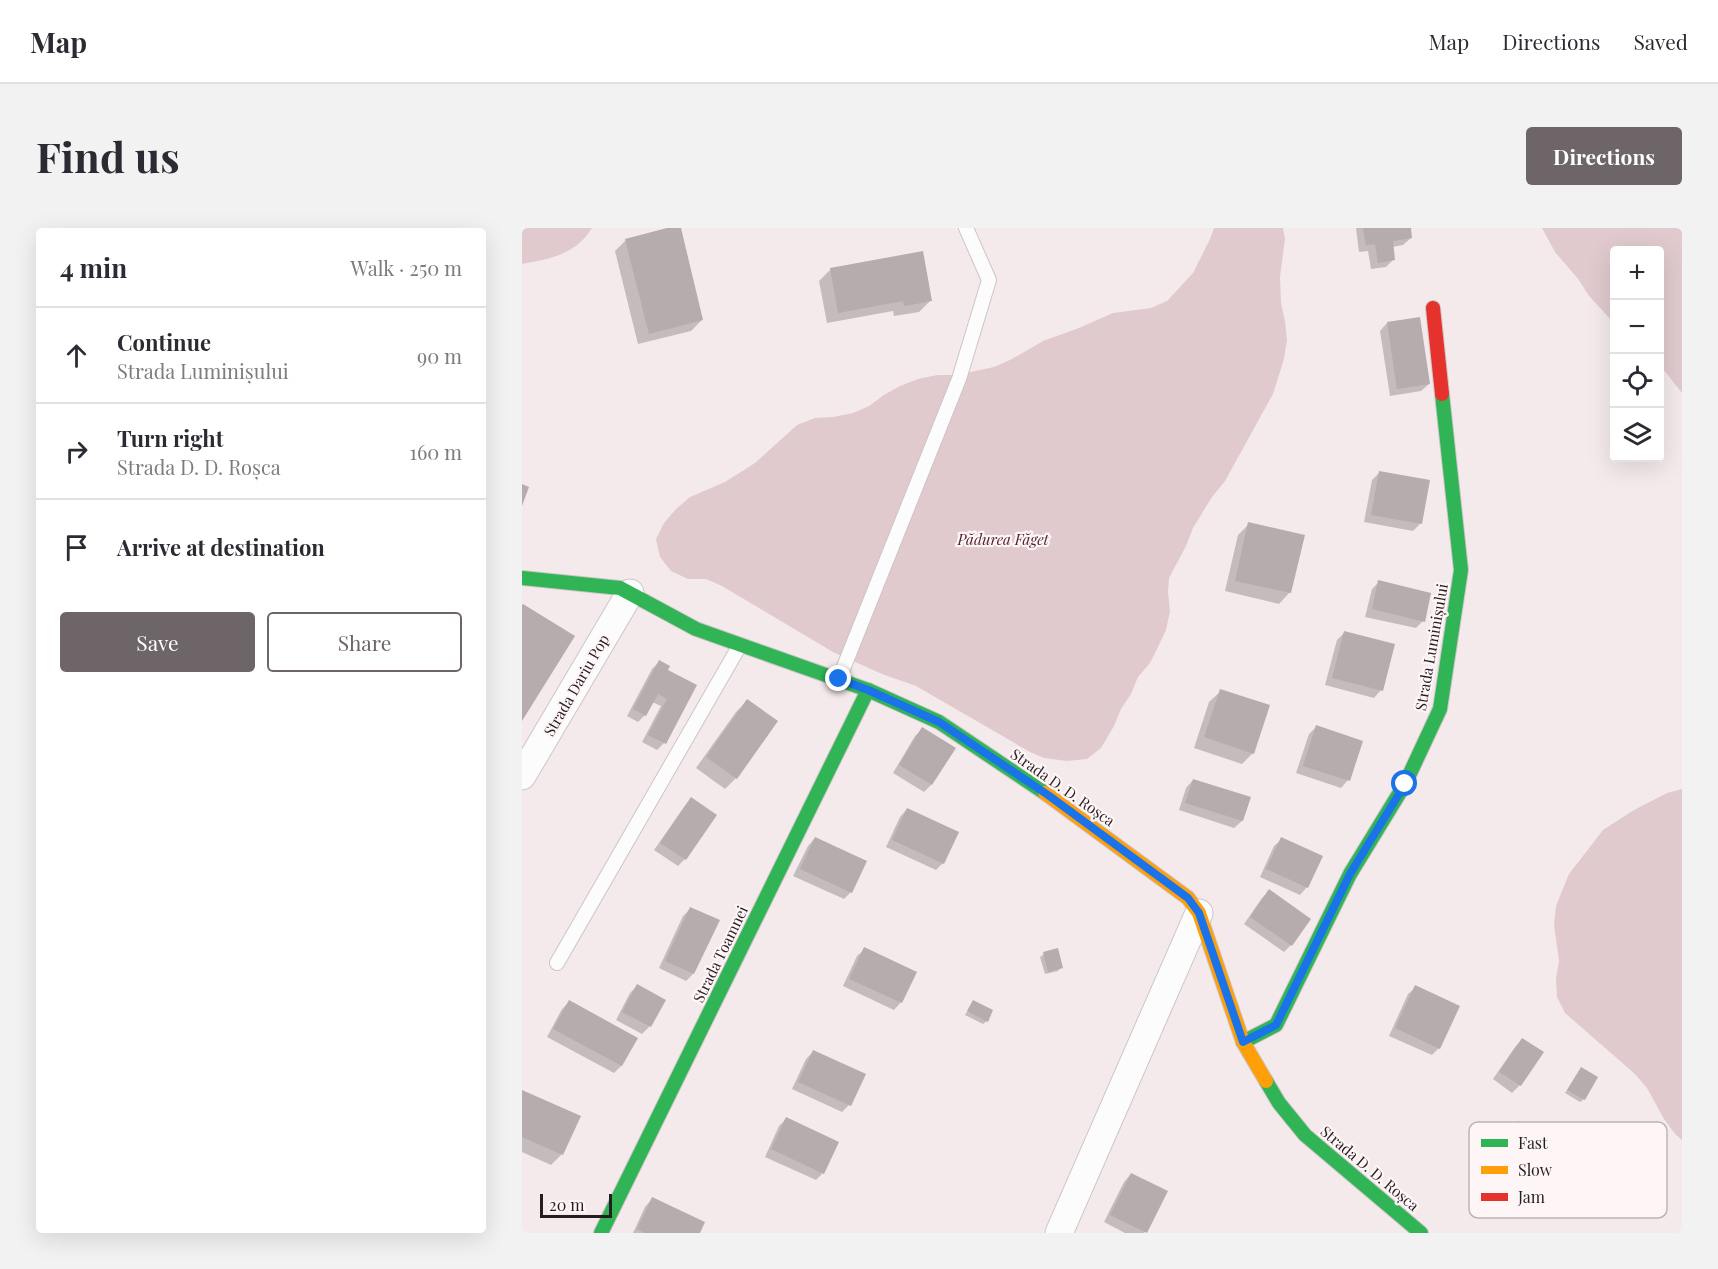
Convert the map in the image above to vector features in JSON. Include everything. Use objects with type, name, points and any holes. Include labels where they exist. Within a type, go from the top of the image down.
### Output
[{"type":"street","name":"Strada Luminișului","points":[[1243,1042],[1276,1025],[1350,874],[1405,784],[1440,709],[1461,570],[1433,308]]},
{"type":"street","name":"Strada D. D. Roșca","points":[[522,578],[620,588],[696,629],[868,690],[939,722],[1048,795],[1188,898],[1199,913],[1243,1042],[1279,1103],[1305,1135],[1421,1233]]},
{"type":"street","name":"Strada Dariu Pop","points":[[522,776],[630,593]]},
{"type":"street","name":"Strada Toamnei","points":[[601,1233],[868,690]]},
{"type":"street","points":[[1059,1233],[1199,913]]},
{"type":"lane","points":[[839,679],[959,379],[988,280],[966,228]]},
{"type":"lane","points":[[557,963],[740,645]]},
{"type":"green space","points":[[522,228],[592,228],[578,244],[562,254],[522,264]]},
{"type":"green space","name":"Pădurea Făget","points":[[1214,228],[1283,228],[1285,239],[1280,277],[1281,303],[1287,340],[1284,359],[1273,394],[1225,481],[1193,528],[1169,578],[1170,611],[1166,630],[1158,647],[1150,663],[1138,677],[1101,748],[1087,759],[1067,761],[1044,758],[1030,752],[916,686],[833,652],[722,586],[706,579],[688,579],[671,571],[660,557],[656,539],[664,523],[676,509],[690,497],[725,482],[755,463],[797,425],[815,418],[853,413],[869,406],[900,386],[918,379],[937,375],[956,375],[994,367],[1043,341],[1113,313],[1151,308],[1167,301],[1193,273]]},
{"type":"green space","points":[[1542,228],[1682,228],[1682,393],[1664,370],[1664,246],[1610,246],[1610,319],[1555,252]]},
{"type":"green space","points":[[1682,789],[1682,1140],[1664,1119],[1647,1088],[1635,1074],[1565,1013],[1557,997],[1556,978],[1559,961],[1554,925],[1556,906],[1569,874],[1603,830],[1667,793]]},
{"type":"building","points":[[667,228],[681,228],[703,320],[649,334],[625,239]]},
{"type":"building","points":[[1363,228],[1411,228],[1412,238],[1393,241],[1395,260],[1378,263],[1375,244],[1366,245]]},
{"type":"building","points":[[923,251],[932,301],[904,306],[903,301],[838,313],[830,268]]},
{"type":"building","points":[[1420,317],[1430,384],[1397,389],[1387,322]]},
{"type":"building","points":[[1379,471],[1430,480],[1422,524],[1371,515]]},
{"type":"building","points":[[522,484],[529,487],[522,506]]},
{"type":"building","points":[[1248,522],[1305,535],[1291,593],[1235,581]]},
{"type":"building","points":[[1378,580],[1431,593],[1425,622],[1372,609]]},
{"type":"building","points":[[522,605],[575,636],[522,721]]},
{"type":"building","points":[[1344,631],[1395,644],[1383,691],[1332,678]]},
{"type":"building","points":[[659,660],[670,666],[668,670],[697,685],[666,744],[648,735],[667,699],[658,694],[646,716],[633,709]]},
{"type":"building","points":[[1220,689],[1270,705],[1254,754],[1204,737]]},
{"type":"building","points":[[747,699],[778,721],[737,779],[706,757]]},
{"type":"building","points":[[1316,725],[1363,741],[1350,781],[1303,766]]},
{"type":"building","points":[[922,727],[956,748],[932,785],[899,765]]},
{"type":"building","points":[[1193,779],[1251,797],[1243,821],[1185,803]]},
{"type":"building","points":[[691,797],[717,815],[686,860],[660,843]]},
{"type":"building","points":[[907,808],[959,832],[944,864],[892,840]]},
{"type":"building","points":[[815,837],[867,861],[852,893],[800,869]]},
{"type":"building","points":[[1281,837],[1323,856],[1308,888],[1266,869]]},
{"type":"building","points":[[1269,889],[1311,919],[1292,946],[1250,917]]},
{"type":"building","points":[[690,907],[720,920],[694,974],[665,961]]},
{"type":"building","points":[[864,947],[917,972],[902,1003],[849,979]]},
{"type":"building","points":[[1058,948],[1063,968],[1048,972],[1043,952]]},
{"type":"building","points":[[637,984],[666,1000],[651,1027],[622,1012]]},
{"type":"building","points":[[1415,985],[1460,1006],[1440,1049],[1395,1028]]},
{"type":"building","points":[[569,1000],[638,1038],[622,1066],[553,1029]]},
{"type":"building","points":[[973,1000],[993,1010],[988,1022],[967,1011]]},
{"type":"building","points":[[1522,1038],[1544,1052],[1521,1086],[1499,1072]]},
{"type":"building","points":[[813,1050],[866,1074],[851,1106],[798,1082]]},
{"type":"building","points":[[1581,1067],[1598,1077],[1585,1100],[1567,1090]]},
{"type":"building","points":[[522,1090],[581,1116],[563,1155],[522,1137]]},
{"type":"building","points":[[786,1117],[839,1142],[824,1174],[771,1149]]},
{"type":"building","points":[[1131,1173],[1168,1191],[1147,1233],[1110,1215]]},
{"type":"building","points":[[652,1197],[705,1222],[700,1233],[645,1233],[637,1229]]},
{"type":"traffic: fast","points":[[1243,1042],[1276,1025],[1350,874],[1405,784],[1440,709],[1461,570],[1442,394]]},
{"type":"traffic: fast","points":[[522,578],[620,588],[696,629],[868,690],[939,722],[1045,793]]},
{"type":"traffic: fast","points":[[601,1233],[868,690]]},
{"type":"traffic: fast","points":[[1266,1081],[1279,1103],[1305,1135],[1421,1233]]},
{"type":"traffic: slow","points":[[1045,793],[1188,898],[1199,913],[1243,1042],[1266,1081]]},
{"type":"traffic: jam","points":[[1433,308],[1442,394]]},
{"type":"route","points":[[839,679],[939,722],[1048,795],[1188,898],[1199,913],[1243,1042],[1276,1025],[1350,874],[1405,784]]}]
